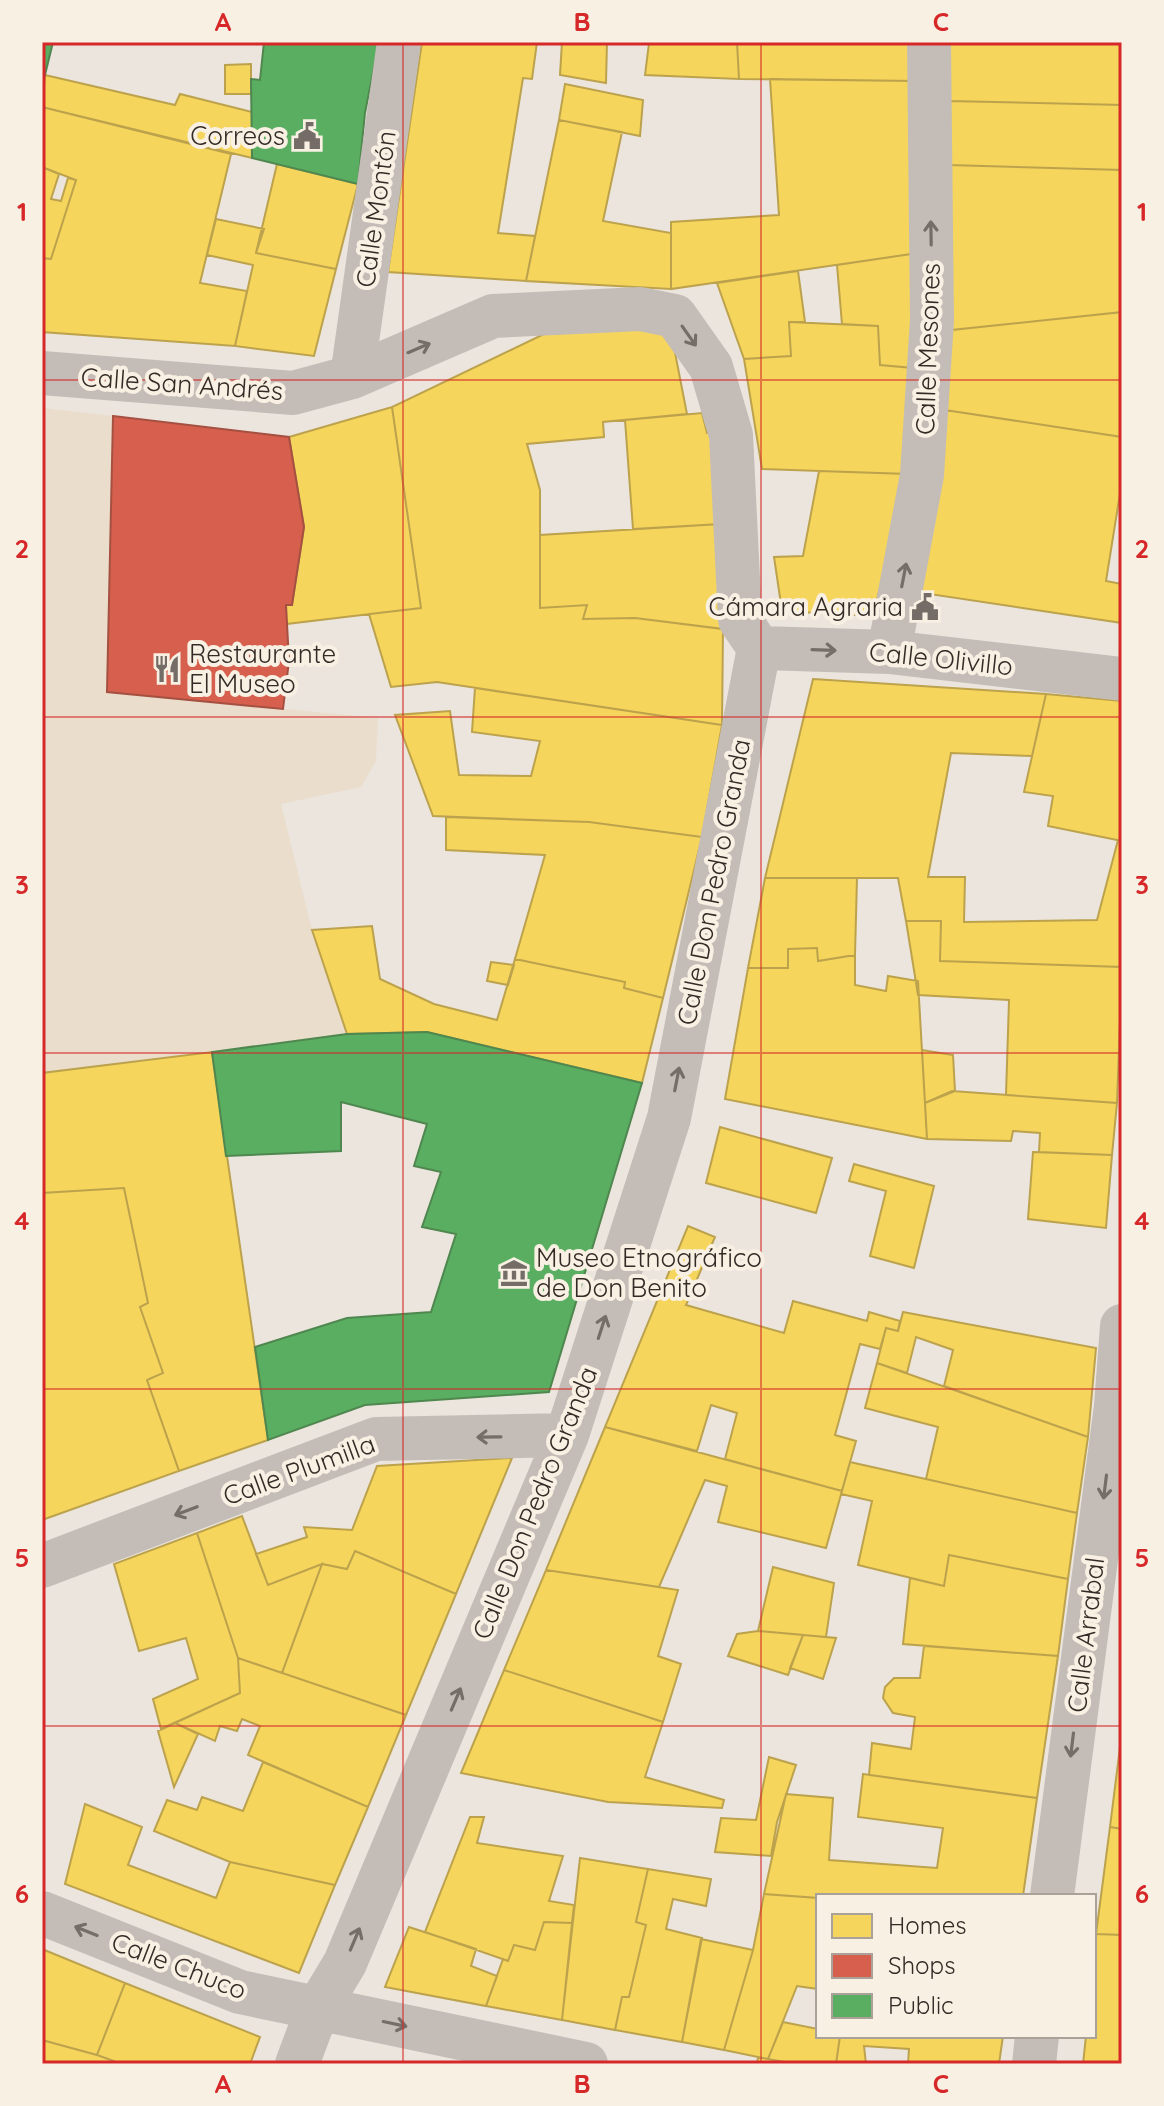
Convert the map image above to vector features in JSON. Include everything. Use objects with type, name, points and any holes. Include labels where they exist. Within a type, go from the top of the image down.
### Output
[{"type":"street","name":"Calle Montón","points":[[352,377],[399,42]]},
{"type":"street","name":"Calle Mesones","points":[[889,652],[922,475],[932,320],[929,42]]},
{"type":"street","name":"Calle San Andrés","points":[[42,373],[293,393],[352,377],[493,316],[640,309],[675,316],[711,367],[731,435],[740,620],[759,648]]},
{"type":"street","name":"Calle Olivillo","points":[[759,648],[889,652],[1122,679]]},
{"type":"street","name":"Calle Don Pedro Granda","points":[[297,2064],[318,2008],[345,1963],[567,1435],[669,1118],[759,648]]},
{"type":"street","name":"Calle Arrabal","points":[[1052,1894],[1116,1406],[1122,1326]]},
{"type":"street","name":"Calle Plumilla","points":[[42,1566],[376,1439],[567,1435]]},
{"type":"street","name":"Calle Chuco","points":[[42,1913],[240,1992],[586,2064]]},
{"type":"street","points":[[1034,2064],[1037,2038]]},
{"type":"shaded area","points":[[42,408],[113,416],[107,692],[378,718],[376,761],[361,787],[281,804],[312,930],[347,1034],[42,1073]]},
{"type":"building: Homes","points":[[422,42],[537,42],[532,79],[523,78],[498,233],[535,236],[526,281],[388,272]]},
{"type":"building: Homes","points":[[562,42],[607,42],[606,83],[560,75]]},
{"type":"building: Homes","points":[[639,42],[737,42],[739,79],[645,75],[649,43]]},
{"type":"building: Homes","points":[[737,42],[912,42],[914,81],[739,79]]},
{"type":"building: Homes","points":[[946,42],[1122,42],[1122,105],[948,101]]},
{"type":"building: Homes","points":[[251,64],[251,94],[225,94],[225,65]]},
{"type":"building: Homes","points":[[45,75],[175,105],[180,94],[252,112],[252,158],[42,107]]},
{"type":"building: Homes","points":[[770,79],[914,81],[918,253],[671,289],[671,222],[779,215]]},
{"type":"building: Homes","points":[[565,84],[643,100],[640,136],[559,120]]},
{"type":"building: Homes","points":[[948,101],[1122,105],[1122,170],[949,165]]},
{"type":"building: Homes","points":[[42,107],[231,154],[200,283],[247,291],[235,346],[42,332],[42,258],[51,259],[76,180],[42,167]]},
{"type":"building: Homes","points":[[559,120],[622,132],[603,221],[671,233],[671,289],[526,281]]},
{"type":"building: Homes","points":[[277,164],[358,184],[336,269],[256,253]]},
{"type":"building: Homes","points":[[949,165],[1122,170],[1122,312],[952,330]]},
{"type":"building: Homes","points":[[42,167],[59,174],[51,199],[61,201],[68,178],[76,180],[51,259],[42,258]]},
{"type":"building: Homes","points":[[216,219],[264,229],[256,253],[336,269],[314,356],[235,346],[253,265],[207,255]]},
{"type":"building: Homes","points":[[918,253],[913,368],[880,365],[878,326],[842,324],[837,265]]},
{"type":"building: Homes","points":[[798,271],[805,322],[789,322],[791,356],[744,359],[717,283]]},
{"type":"building: Homes","points":[[1122,312],[1122,437],[945,410],[952,330]]},
{"type":"building: Homes","points":[[789,322],[878,326],[880,365],[913,368],[908,474],[762,469],[744,359],[791,356]]},
{"type":"building: Homes","points":[[670,327],[687,414],[603,422],[604,437],[527,444],[540,490],[540,608],[587,605],[583,619],[635,618],[723,629],[722,725],[437,682],[391,687],[369,614],[421,608],[392,407],[544,334]]},
{"type":"building: Homes","points":[[392,407],[421,608],[286,624],[286,605],[292,605],[304,527],[289,437]]},
{"type":"building: Homes","points":[[945,410],[1122,437],[1122,481],[1106,581],[1122,584],[1122,623],[916,592]]},
{"type":"building: Homes","points":[[702,413],[707,433],[714,431],[721,524],[633,529],[625,420]]},
{"type":"building: Homes","points":[[819,471],[908,474],[873,616],[782,611],[774,557],[803,556]]},
{"type":"building: Homes","points":[[721,524],[723,629],[635,618],[583,619],[587,605],[540,608],[540,535]]},
{"type":"building: Homes","points":[[813,679],[1046,694],[1032,756],[951,753],[928,877],[965,877],[964,922],[1097,920],[1118,840],[1122,841],[1122,967],[940,961],[941,921],[906,921],[898,878],[765,878]]},
{"type":"building: Homes","points":[[475,688],[722,725],[702,837],[589,822],[433,816],[395,715],[450,711],[459,775],[531,776],[540,741],[472,732]]},
{"type":"building: Homes","points":[[1046,694],[1122,701],[1122,841],[1048,826],[1053,796],[1024,792]]},
{"type":"building: Homes","points":[[446,817],[589,822],[702,837],[663,998],[624,988],[625,982],[515,959],[545,855],[446,850]]},
{"type":"building: Homes","points":[[765,878],[857,878],[855,955],[818,961],[817,948],[788,949],[788,968],[748,968]]},
{"type":"building: Homes","points":[[906,921],[941,921],[940,961],[1122,967],[1117,1103],[1006,1095],[1009,1000],[918,995]]},
{"type":"building: Homes","points":[[372,926],[380,979],[434,1004],[497,1020],[515,959],[625,982],[624,988],[663,998],[642,1083],[427,1032],[347,1034],[312,930]]},
{"type":"building: Homes","points":[[817,948],[818,961],[855,955],[855,985],[886,991],[888,976],[918,981],[927,1139],[725,1099],[748,968],[788,968],[788,949]]},
{"type":"building: Homes","points":[[491,962],[514,965],[508,985],[487,981]]},
{"type":"building: Homes","points":[[922,1050],[953,1055],[955,1091],[925,1103]]},
{"type":"building: Homes","points":[[212,1052],[268,1440],[179,1471],[147,1380],[163,1373],[140,1307],[148,1303],[124,1188],[42,1193],[42,1073]]},
{"type":"building: Homes","points":[[952,1091],[1117,1103],[1112,1155],[1039,1152],[1040,1133],[1013,1131],[1011,1141],[927,1139],[925,1103]]},
{"type":"building: Homes","points":[[720,1127],[832,1158],[816,1213],[706,1183]]},
{"type":"building: Homes","points":[[1033,1152],[1112,1155],[1106,1228],[1028,1219]]},
{"type":"building: Homes","points":[[854,1164],[934,1186],[914,1268],[870,1256],[886,1191],[849,1181]]},
{"type":"building: Homes","points":[[124,1188],[148,1303],[140,1307],[163,1373],[147,1380],[179,1471],[42,1520],[42,1193]]},
{"type":"building: Homes","points":[[688,1226],[715,1237],[686,1305],[784,1333],[793,1301],[867,1321],[869,1312],[900,1321],[898,1331],[886,1328],[880,1349],[860,1344],[835,1435],[856,1441],[842,1491],[725,1459],[737,1413],[711,1405],[697,1451],[605,1427]]},
{"type":"building: Homes","points":[[903,1312],[1096,1348],[1088,1437],[944,1386],[953,1350],[916,1337],[907,1373],[877,1363],[886,1328],[898,1331]]},
{"type":"building: Homes","points":[[877,1363],[1088,1437],[1077,1513],[926,1479],[938,1427],[865,1408]]},
{"type":"building: Homes","points":[[605,1427],[842,1491],[826,1548],[718,1522],[727,1486],[705,1480],[659,1587],[546,1570]]},
{"type":"building: Homes","points":[[512,1458],[456,1594],[355,1551],[347,1569],[322,1564],[268,1585],[256,1554],[307,1537],[304,1527],[352,1530],[377,1466]]},
{"type":"building: Homes","points":[[850,1462],[1077,1513],[1068,1579],[949,1555],[944,1586],[858,1565],[872,1501],[841,1494]]},
{"type":"building: Homes","points":[[242,1516],[268,1585],[322,1564],[282,1673],[238,1658],[197,1533]]},
{"type":"building: Homes","points":[[197,1533],[238,1658],[240,1693],[161,1729],[153,1699],[198,1679],[186,1638],[139,1651],[114,1564]]},
{"type":"building: Homes","points":[[355,1551],[456,1594],[406,1715],[282,1673],[322,1564],[347,1569]]},
{"type":"building: Homes","points":[[949,1555],[1068,1579],[1058,1656],[903,1644],[910,1578],[944,1586]]},
{"type":"building: Homes","points":[[773,1567],[834,1583],[826,1637],[758,1631]]},
{"type":"building: Homes","points":[[546,1570],[678,1590],[658,1656],[681,1664],[663,1722],[504,1670]]},
{"type":"building: Homes","points":[[758,1631],[803,1635],[788,1675],[728,1656],[737,1634]]},
{"type":"building: Homes","points":[[803,1635],[836,1638],[823,1679],[790,1668]]},
{"type":"building: Homes","points":[[924,1646],[1058,1656],[1037,1798],[869,1775],[872,1743],[911,1749],[915,1717],[893,1713],[883,1698],[885,1687],[894,1678],[920,1678]]},
{"type":"building: Homes","points":[[238,1658],[406,1715],[368,1807],[248,1755],[260,1726],[242,1719],[237,1731],[220,1726],[215,1741],[175,1723],[240,1693]]},
{"type":"building: Homes","points":[[504,1670],[663,1722],[645,1777],[724,1800],[722,1808],[608,1802],[461,1773]]},
{"type":"building: Homes","points":[[175,1723],[198,1734],[174,1787],[158,1731]]},
{"type":"building: Homes","points":[[1122,1731],[1122,1829],[1110,1827]]},
{"type":"building: Homes","points":[[769,1757],[796,1765],[777,1822],[771,1856],[715,1852],[721,1818],[756,1820]]},
{"type":"building: Homes","points":[[263,1762],[368,1807],[335,1885],[230,1862],[154,1831],[167,1800],[197,1810],[202,1797],[243,1811]]},
{"type":"building: Homes","points":[[863,1774],[1037,1798],[1023,1894],[816,1894],[816,1898],[764,1894],[786,1794],[833,1798],[829,1860],[937,1868],[943,1828],[858,1817]]},
{"type":"building: Homes","points":[[85,1804],[142,1827],[128,1865],[216,1898],[230,1862],[335,1885],[299,1973],[65,1884]]},
{"type":"building: Homes","points":[[470,1817],[484,1817],[477,1843],[563,1856],[549,1901],[574,1905],[572,1923],[544,1922],[535,1950],[514,1945],[508,1961],[425,1932]]},
{"type":"building: Homes","points":[[1110,1827],[1122,1829],[1122,1935],[1096,1934]]},
{"type":"building: Homes","points":[[580,1858],[648,1869],[636,1922],[646,1925],[629,1997],[622,1997],[615,2030],[562,2020]]},
{"type":"building: Homes","points":[[648,1869],[711,1879],[706,1906],[673,1899],[666,1929],[702,1938],[682,2042],[615,2030],[622,1997],[629,1997],[646,1925],[636,1922]]},
{"type":"building: Homes","points":[[764,1894],[816,1898],[816,1989],[797,1986],[768,2059],[724,2050],[753,1950]]},
{"type":"building: Homes","points":[[544,1922],[572,1923],[562,2020],[486,2006],[503,1959],[508,1961],[514,1945],[535,1950]]},
{"type":"building: Homes","points":[[409,1927],[476,1949],[471,1966],[497,1976],[486,2006],[385,1987]]},
{"type":"building: Homes","points":[[1096,1934],[1122,1935],[1122,2064],[1083,2064],[1086,2038],[1096,2038]]},
{"type":"building: Homes","points":[[701,1939],[753,1950],[724,2050],[682,2042]]},
{"type":"building: Homes","points":[[42,1949],[125,1983],[97,2055],[42,2040]]},
{"type":"building: Homes","points":[[125,1983],[260,2037],[250,2064],[122,2064],[97,2055]]},
{"type":"building: Homes","points":[[783,2022],[816,2029],[816,2038],[840,2038],[836,2064],[796,2064],[768,2059]]},
{"type":"building: Homes","points":[[840,2038],[1003,2038],[999,2064],[908,2064],[909,2049],[864,2046],[866,2064],[836,2064]]},
{"type":"building: Homes","points":[[42,2040],[97,2055],[122,2064],[42,2064]]},
{"type":"building: Homes","points":[[758,2057],[768,2059],[796,2064],[757,2064]]},
{"type":"building: Shops","points":[[113,416],[289,437],[304,527],[292,605],[286,605],[289,661],[283,709],[107,692]]},
{"type":"building: Public","points":[[42,42],[53,42],[45,75],[42,74]]},
{"type":"building: Public","name":"Correos","points":[[264,42],[379,42],[365,113],[358,184],[252,158],[251,79],[260,80]]},
{"type":"building: Public","name":"Museo Etnográfico de Don Benito","points":[[427,1032],[642,1083],[549,1392],[365,1405],[268,1440],[255,1347],[347,1318],[431,1312],[456,1234],[422,1227],[441,1172],[414,1166],[427,1124],[341,1102],[341,1151],[226,1156],[212,1052],[347,1034]]},
{"type":"place","name":"Correos","points":[[307,136]]},
{"type":"place","name":"Cámara Agraria","points":[[925,607]]},
{"type":"place","name":"Restaurante El Museo","points":[[167,669]]},
{"type":"place","name":"Museo Etnográfico de Don Benito","points":[[514,1273]]}]
